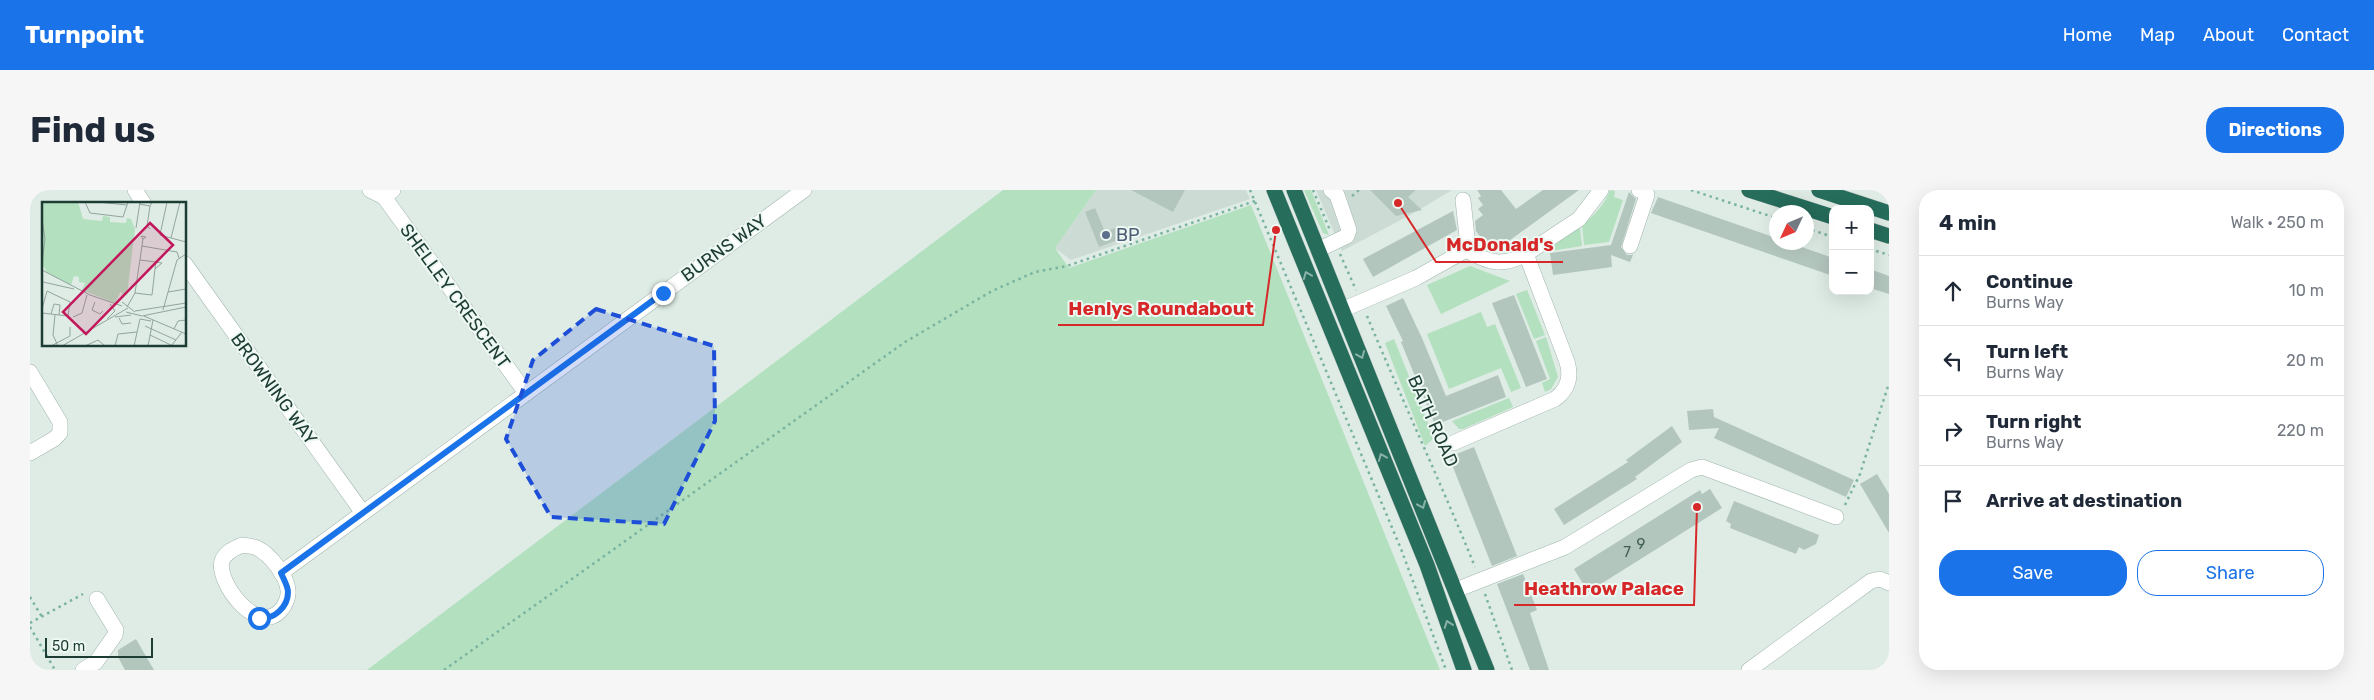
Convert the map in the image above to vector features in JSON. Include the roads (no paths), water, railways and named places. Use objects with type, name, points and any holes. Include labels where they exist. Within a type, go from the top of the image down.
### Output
[{"type":"highway","points":[[1274,190],[1427,565],[1464,670]]},
{"type":"highway","points":[[1294,190],[1487,670]]},
{"type":"highway","points":[[1749,190],[1829,217]]},
{"type":"highway","points":[[1819,190],[1889,213]]},
{"type":"highway","points":[[1874,231],[1889,236]]},
{"type":"street","points":[[134,190],[143,202]]},
{"type":"street","name":"SHELLEY CRESCENT","points":[[370,190],[388,194],[526,393]]},
{"type":"street","name":"BURNS WAY","points":[[281,573],[804,190]]},
{"type":"street","points":[[1466,250],[1480,258],[1500,262],[1513,261],[1579,219],[1601,190]]},
{"type":"street","points":[[1630,246],[1646,195],[1646,192],[1639,190]]},
{"type":"street","points":[[1318,250],[1347,236],[1350,230],[1336,192]]},
{"type":"street","points":[[1463,200],[1467,237],[1466,250]]},
{"type":"street","points":[[1342,310],[1416,278],[1466,250]]},
{"type":"street","points":[[1453,443],[1554,399],[1567,386],[1570,375],[1569,367],[1526,254]]},
{"type":"street","name":"BROWNING WAY","points":[[186,265],[363,513]]},
{"type":"street","points":[[30,372],[60,422],[60,432],[54,439],[30,453]]},
{"type":"street","points":[[1456,590],[1565,548],[1691,470],[1702,467],[1836,517]]},
{"type":"street","points":[[242,545],[258,548],[281,573],[288,590],[285,605],[277,614],[266,618],[259,618],[248,612],[226,583],[221,572],[222,559],[229,551],[242,545]]},
{"type":"street","points":[[1749,670],[1871,581],[1880,579],[1889,583]]},
{"type":"street","points":[[93,667],[112,643],[116,630],[97,599]]},
{"type":"place","name":"McDonald's","points":[[1398,203]]},
{"type":"place","name":"Henlys Roundabout","points":[[1276,230]]},
{"type":"place","name":"BP","points":[[1106,235]]},
{"type":"place","name":"Heathrow Palace","points":[[1697,507]]}]
